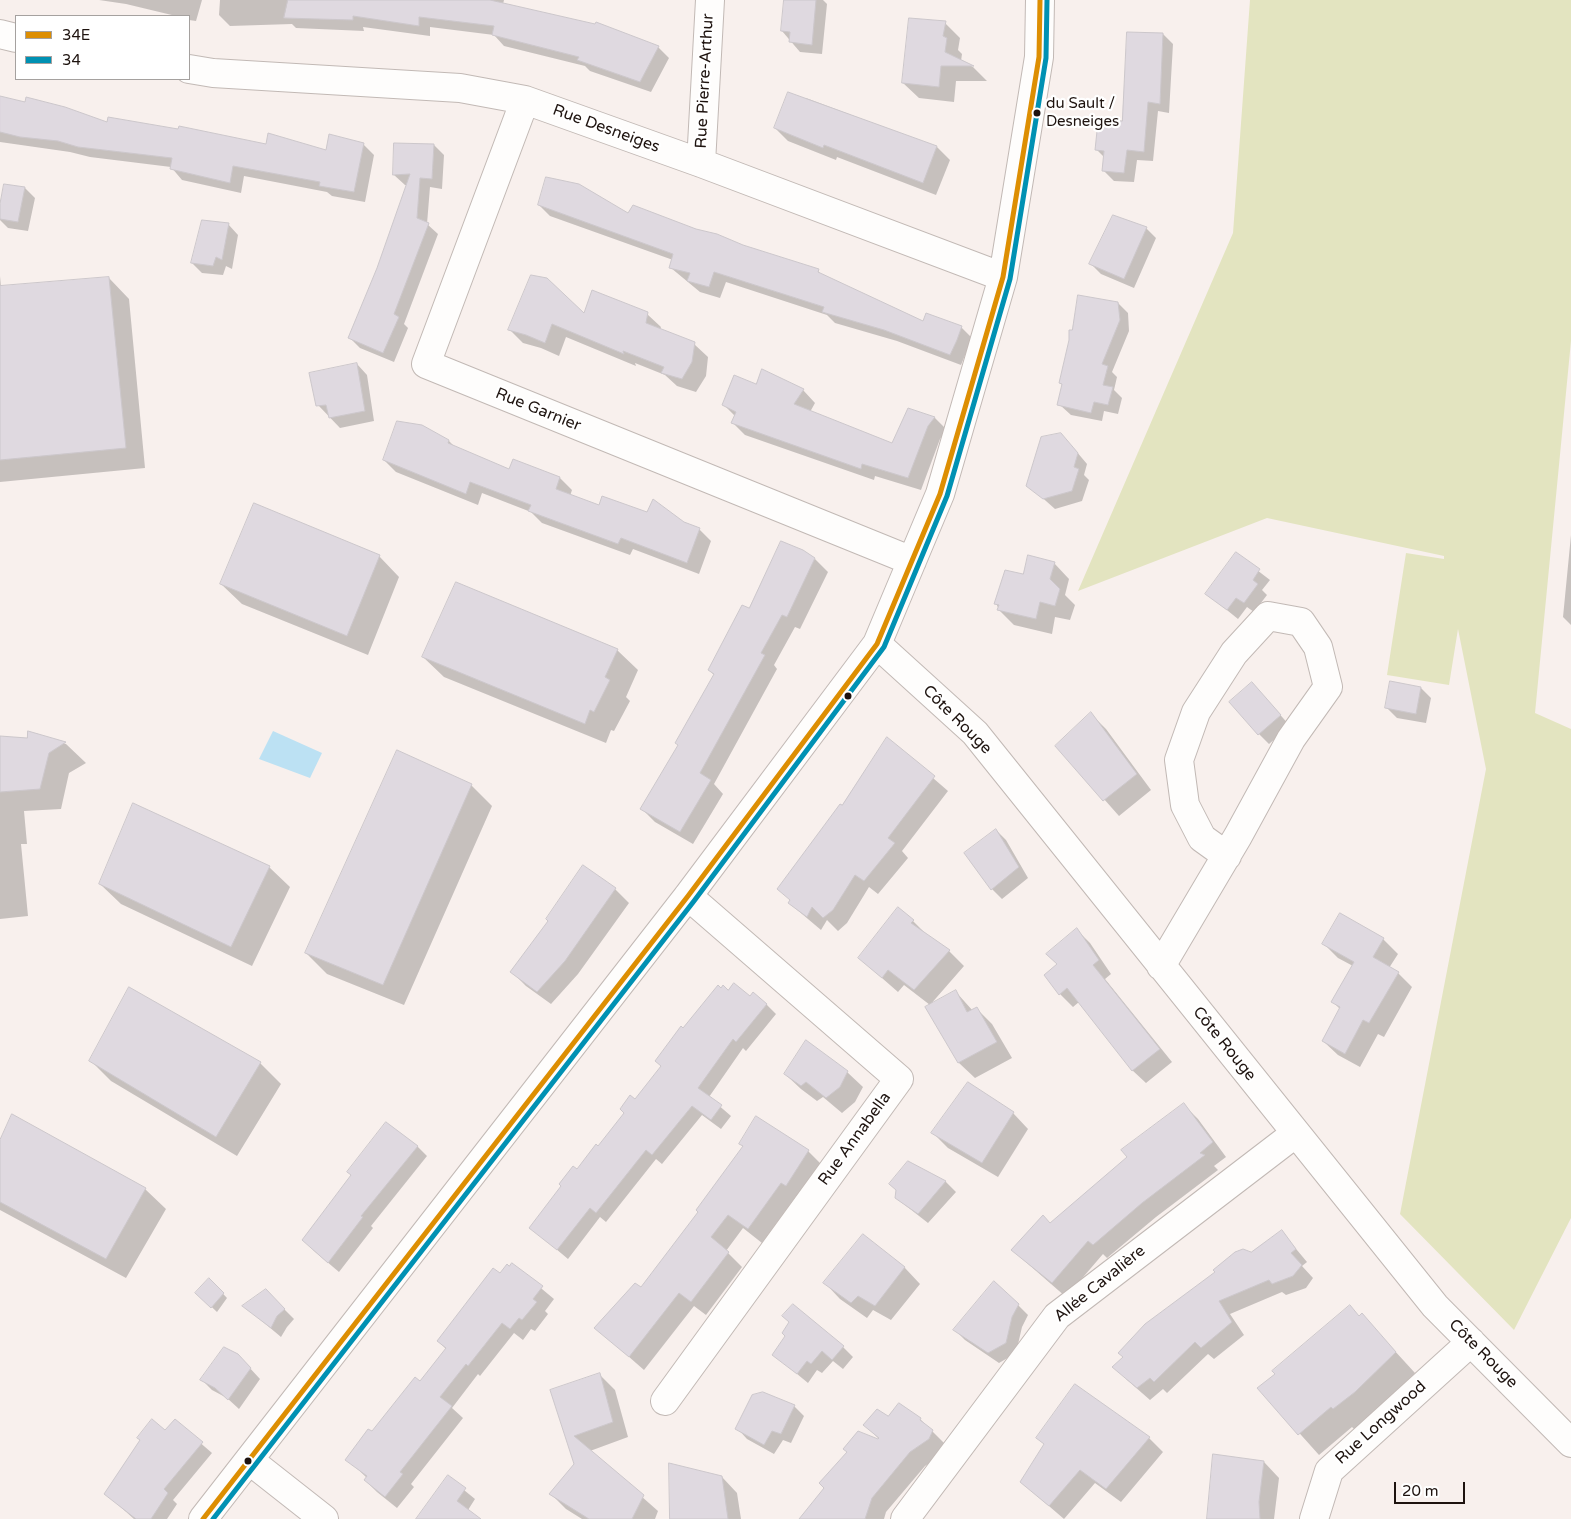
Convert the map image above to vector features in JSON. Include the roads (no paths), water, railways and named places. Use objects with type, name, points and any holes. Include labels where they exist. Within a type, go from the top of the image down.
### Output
[{"type":"street","name":"Rue Pierre-Arthur","points":[[701,163],[710,0]]},
{"type":"street","points":[[203,1519],[688,896],[878,644],[940,494],[1003,277],[1040,57],[1040,0]]},
{"type":"street","points":[[0,34],[15,38]]},
{"type":"street","name":"Rue Desneiges","points":[[190,69],[213,73],[460,88],[525,100],[701,163],[1003,277]]},
{"type":"street","name":"Rue Garnier","points":[[525,100],[426,364],[912,561]]},
{"type":"street","points":[[1161,966],[1226,856],[1291,739],[1328,687],[1318,647],[1301,622],[1268,616],[1234,654],[1196,712],[1179,760],[1185,806],[1202,838],[1226,856]]},
{"type":"street","name":"Côte Rouge","points":[[878,644],[974,733],[1435,1306],[1571,1443]]},
{"type":"street","name":"Rue Annabella","points":[[665,1401],[899,1079],[688,896]]},
{"type":"street","name":"Allée Cavalière","points":[[905,1519],[1057,1316],[1296,1133]]},
{"type":"street","name":"Rue Longwood","points":[[1314,1519],[1329,1470],[1471,1342]]},
{"type":"street","points":[[249,1460],[324,1519]]},
{"type":"water","points":[[273,731],[322,753],[310,778],[259,759]]},
{"type":"place","name":"du Sault / Desneiges","points":[[1037,113]]}]
